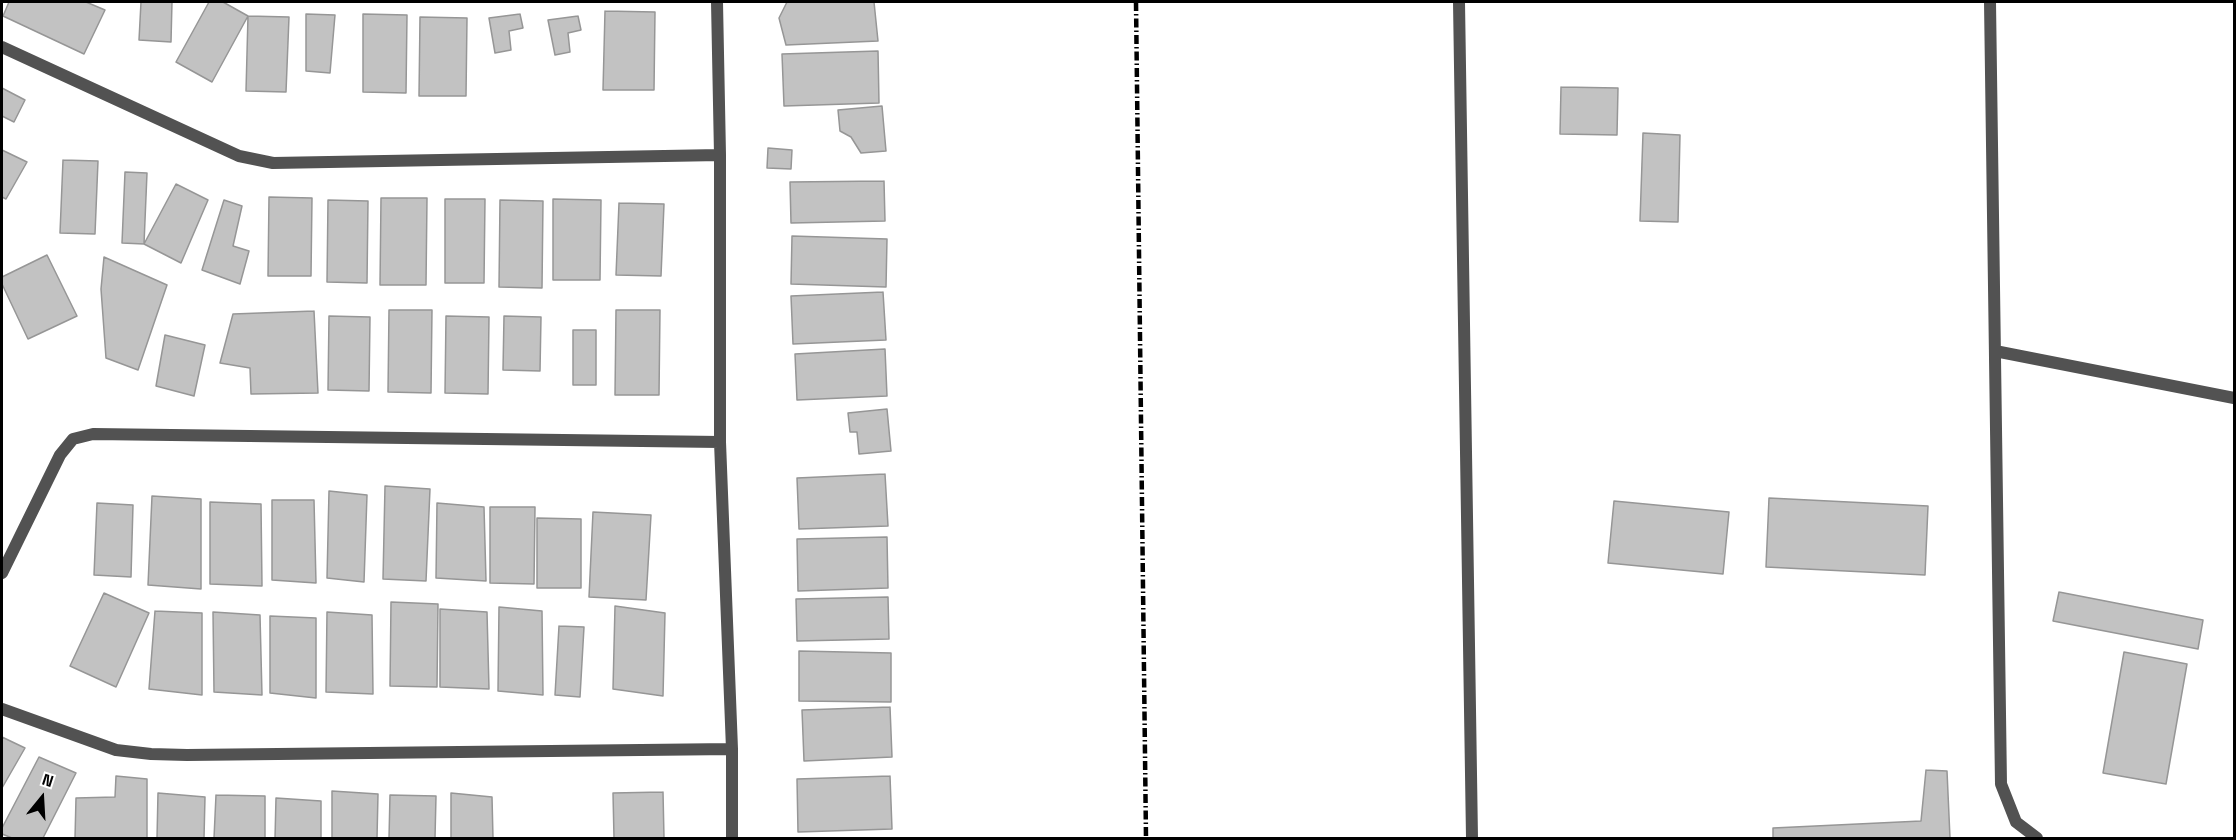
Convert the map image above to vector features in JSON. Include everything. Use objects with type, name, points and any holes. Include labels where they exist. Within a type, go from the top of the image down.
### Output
[{"type":"street","points":[[717,2],[720,155],[720,442],[732,749],[732,838]]},
{"type":"street","points":[[1459,2],[1472,838]]},
{"type":"street","points":[[1990,2],[2001,784],[2016,822],[2037,838]]},
{"type":"street","points":[[2,47],[239,156],[273,164],[720,155]]},
{"type":"street","points":[[1995,351],[2235,398]]},
{"type":"street","points":[[2,573],[60,455],[73,440],[93,434],[720,442]]},
{"type":"street","points":[[2,710],[116,750],[151,754],[732,749]]},
{"type":"building","points":[[9,2],[86,2],[105,10],[84,54],[3,16]]},
{"type":"building","points":[[141,2],[172,2],[171,42],[139,40]]},
{"type":"building","points":[[209,2],[223,2],[248,16],[212,82],[176,62]]},
{"type":"building","points":[[787,2],[874,2],[878,41],[786,45],[779,18]]},
{"type":"building","points":[[605,11],[655,12],[654,90],[603,90]]},
{"type":"building","points":[[306,14],[335,15],[330,73],[306,71]]},
{"type":"building","points":[[363,14],[407,15],[406,93],[363,92]]},
{"type":"building","points":[[520,14],[523,28],[509,31],[511,50],[495,53],[489,18]]},
{"type":"building","points":[[248,16],[289,17],[286,92],[246,91]]},
{"type":"building","points":[[578,16],[581,30],[568,33],[570,52],[555,55],[548,20]]},
{"type":"building","points":[[420,17],[467,18],[466,96],[419,96]]},
{"type":"building","points":[[878,51],[879,103],[784,106],[782,54]]},
{"type":"building","points":[[1561,87],[1618,88],[1617,135],[1560,134]]},
{"type":"building","points":[[2,88],[25,100],[14,122],[2,116]]},
{"type":"building","points":[[882,106],[886,151],[861,153],[851,137],[840,131],[838,110]]},
{"type":"building","points":[[1643,133],[1680,135],[1678,222],[1640,221]]},
{"type":"building","points":[[768,148],[792,150],[791,169],[767,168]]},
{"type":"building","points":[[2,150],[27,162],[6,199],[2,197]]},
{"type":"building","points":[[63,160],[98,161],[95,234],[60,233]]},
{"type":"building","points":[[125,172],[147,173],[144,244],[122,243]]},
{"type":"building","points":[[884,181],[885,221],[791,223],[790,182]]},
{"type":"building","points":[[176,184],[208,200],[181,263],[144,244]]},
{"type":"building","points":[[269,197],[312,198],[311,276],[268,276]]},
{"type":"building","points":[[381,198],[427,198],[426,285],[380,285]]},
{"type":"building","points":[[445,199],[485,199],[484,283],[445,283]]},
{"type":"building","points":[[553,199],[601,200],[600,280],[553,280]]},
{"type":"building","points":[[224,200],[242,206],[233,246],[249,251],[240,284],[202,270]]},
{"type":"building","points":[[328,200],[368,201],[367,283],[327,282]]},
{"type":"building","points":[[500,200],[543,201],[542,288],[499,287]]},
{"type":"building","points":[[619,203],[664,204],[661,276],[616,275]]},
{"type":"building","points":[[792,236],[887,239],[886,287],[791,284]]},
{"type":"building","points":[[47,255],[77,316],[28,339],[2,284],[2,277]]},
{"type":"building","points":[[104,257],[167,285],[138,370],[106,358],[101,289]]},
{"type":"building","points":[[883,292],[886,340],[793,344],[791,296]]},
{"type":"building","points":[[389,310],[432,310],[431,393],[388,392]]},
{"type":"building","points":[[616,310],[660,310],[659,395],[615,395]]},
{"type":"building","points":[[314,311],[318,393],[251,394],[250,368],[220,363],[233,314]]},
{"type":"building","points":[[329,316],[370,317],[369,391],[328,390]]},
{"type":"building","points":[[446,316],[489,317],[488,394],[445,393]]},
{"type":"building","points":[[504,316],[541,317],[540,371],[503,370]]},
{"type":"building","points":[[573,330],[596,330],[596,385],[573,385]]},
{"type":"building","points":[[165,335],[205,345],[194,396],[156,386]]},
{"type":"building","points":[[885,349],[887,396],[797,400],[795,354]]},
{"type":"building","points":[[887,409],[891,451],[859,454],[857,432],[850,432],[848,413]]},
{"type":"building","points":[[885,474],[888,526],[799,529],[797,478]]},
{"type":"building","points":[[385,486],[430,489],[426,581],[383,579]]},
{"type":"building","points":[[329,491],[367,495],[364,582],[327,578]]},
{"type":"building","points":[[152,496],[201,499],[201,589],[148,585]]},
{"type":"building","points":[[1769,498],[1928,506],[1925,575],[1766,567]]},
{"type":"building","points":[[272,500],[314,500],[316,583],[272,580]]},
{"type":"building","points":[[1614,501],[1729,512],[1723,574],[1608,563]]},
{"type":"building","points":[[210,502],[261,504],[262,586],[210,584]]},
{"type":"building","points":[[97,503],[133,505],[131,577],[94,575]]},
{"type":"building","points":[[437,503],[484,507],[486,581],[436,578]]},
{"type":"building","points":[[490,507],[535,507],[534,584],[490,583]]},
{"type":"building","points":[[593,512],[651,515],[646,600],[589,597]]},
{"type":"building","points":[[537,518],[581,519],[581,588],[537,588]]},
{"type":"building","points":[[887,537],[888,588],[798,591],[797,539]]},
{"type":"building","points":[[2059,592],[2203,620],[2198,649],[2053,621]]},
{"type":"building","points":[[104,593],[149,613],[116,687],[70,666]]},
{"type":"building","points":[[888,597],[889,639],[797,641],[796,599]]},
{"type":"building","points":[[391,602],[438,604],[437,687],[390,686]]},
{"type":"building","points":[[615,606],[665,613],[663,696],[613,689]]},
{"type":"building","points":[[499,607],[542,611],[543,695],[498,691]]},
{"type":"building","points":[[440,609],[487,612],[489,689],[440,687]]},
{"type":"building","points":[[155,611],[202,613],[202,695],[149,689]]},
{"type":"building","points":[[213,612],[260,615],[262,695],[214,692]]},
{"type":"building","points":[[327,612],[372,615],[373,694],[326,692]]},
{"type":"building","points":[[270,616],[316,618],[316,698],[270,693]]},
{"type":"building","points":[[559,626],[584,627],[580,697],[555,695]]},
{"type":"building","points":[[799,651],[891,653],[891,702],[799,701]]},
{"type":"building","points":[[2124,652],[2187,664],[2166,784],[2103,773]]},
{"type":"building","points":[[890,707],[892,757],[804,761],[802,710]]},
{"type":"building","points":[[2,737],[25,748],[2,788]]},
{"type":"building","points":[[39,757],[76,773],[43,838],[12,838],[2,834],[2,828]]},
{"type":"building","points":[[1926,770],[1947,771],[1950,838],[1773,838],[1773,828],[1921,821]]},
{"type":"building","points":[[116,776],[147,779],[147,838],[75,838],[76,798],[115,797]]},
{"type":"building","points":[[890,776],[892,829],[798,832],[797,779]]},
{"type":"building","points":[[332,791],[378,794],[377,838],[332,838]]},
{"type":"building","points":[[663,792],[664,838],[614,838],[613,793]]},
{"type":"building","points":[[158,793],[205,797],[204,838],[157,838]]},
{"type":"building","points":[[451,793],[492,797],[493,838],[451,838]]},
{"type":"building","points":[[216,795],[265,796],[265,838],[214,838]]},
{"type":"building","points":[[390,795],[436,796],[435,838],[389,838]]},
{"type":"building","points":[[276,798],[321,801],[321,838],[275,838]]},
{"type":"railway","points":[[1136,2],[1146,838]]}]
